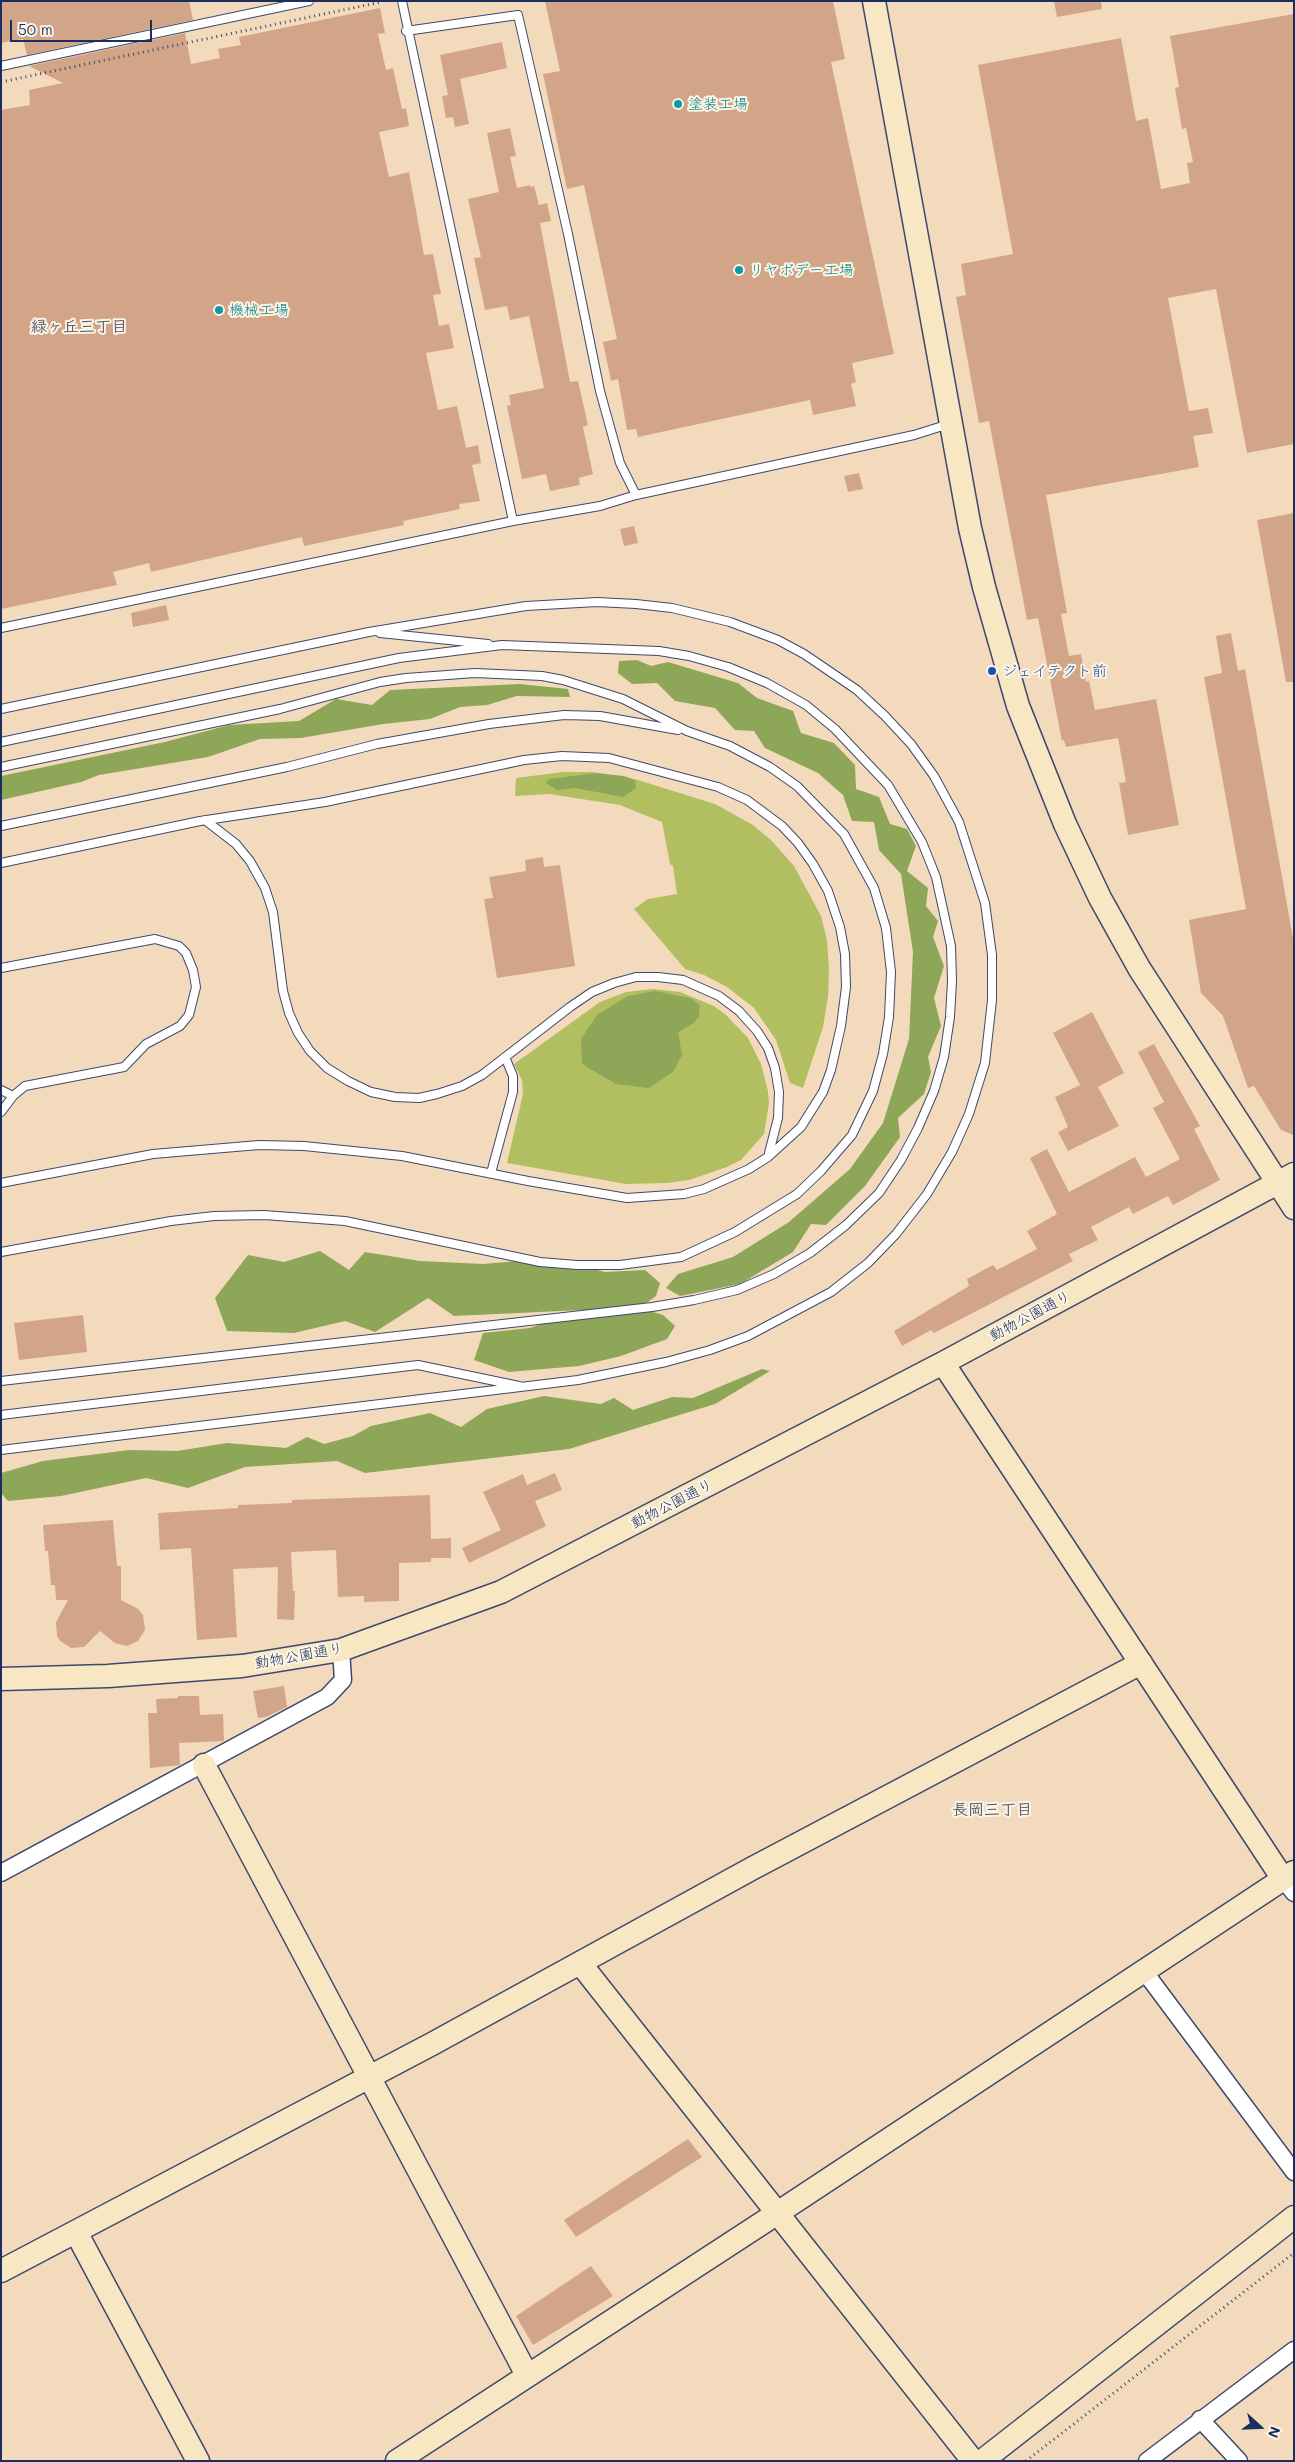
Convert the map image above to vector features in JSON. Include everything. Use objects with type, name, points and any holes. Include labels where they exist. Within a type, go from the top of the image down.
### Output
[{"type":"street","points":[[874,1],[970,528],[996,631],[1022,715],[1066,824],[1100,898],[1139,968],[1256,1146],[1285,1179],[1294,1208]]},
{"type":"street","name":"動物公園通り","points":[[1,1679],[108,1676],[242,1666],[340,1650],[501,1592],[943,1363],[1285,1179]]},
{"type":"street","points":[[397,2461],[1144,1971],[1290,1882],[1141,1663],[943,1363]]},
{"type":"street","points":[[1,1873],[327,1697],[343,1680],[340,1650]]},
{"type":"street","points":[[1,2271],[368,2077],[762,1863],[1141,1663]]},
{"type":"street","points":[[204,1765],[527,2375]]},
{"type":"street","points":[[580,1963],[776,2214],[973,2461]]},
{"type":"street","points":[[1144,1971],[1294,2172]]},
{"type":"street","points":[[982,2461],[1294,2217]]},
{"type":"street","points":[[76,2232],[198,2461]]},
{"type":"street","points":[[1147,2461],[1200,2418],[1294,2350]]},
{"type":"street","points":[[1200,2418],[1239,2461]]},
{"type":"lane","points":[[1,66],[309,1]]},
{"type":"lane","points":[[402,1],[406,31],[513,521]]},
{"type":"lane","points":[[406,31],[518,15],[568,234],[600,391],[620,463],[636,495]]},
{"type":"lane","points":[[1,628],[513,521],[600,506],[636,495],[914,435],[950,423]]},
{"type":"lane","points":[[1,709],[369,632],[526,606],[597,602],[636,604],[704,615],[744,626],[778,640],[827,668],[886,716],[911,744],[934,776],[959,822],[985,903],[992,955],[992,1000],[985,1063],[969,1114],[952,1152],[927,1194],[896,1234],[868,1263],[831,1292],[748,1336],[710,1350],[642,1368],[526,1388],[1,1450]]},
{"type":"lane","points":[[1,1381],[257,1354],[694,1300],[737,1290],[774,1274],[810,1253],[846,1225],[879,1193],[901,1160],[918,1128],[934,1091],[944,1057],[950,1017],[951,946],[936,877],[922,842],[888,785],[835,729],[806,705],[767,683],[728,667],[688,656],[659,651],[502,645],[369,632]]},
{"type":"lane","points":[[1,742],[399,658],[502,645]]},
{"type":"lane","points":[[1,767],[280,709],[380,682],[475,673],[534,675],[563,680],[622,699],[687,731],[730,746],[770,767],[797,786],[844,834],[860,860],[874,888],[886,928],[891,972],[889,1017],[883,1054],[873,1091],[852,1135],[821,1171],[797,1194],[767,1214],[713,1244],[681,1257],[635,1264],[577,1265],[540,1262],[345,1221],[264,1215],[214,1216],[171,1221],[1,1252]]},
{"type":"lane","points":[[1,826],[286,767],[377,744],[535,717],[564,715],[600,716],[687,731]]},
{"type":"lane","points":[[1,863],[205,820],[325,802],[524,760],[562,756],[608,758],[698,780],[747,800],[782,826],[798,842],[828,891],[836,910],[845,954],[845,997],[841,1026],[831,1070],[813,1110],[790,1138],[768,1157],[729,1179],[704,1189],[684,1194],[646,1198],[592,1193],[402,1156],[360,1151],[259,1145],[153,1154],[1,1183]]},
{"type":"lane","points":[[205,820],[236,844],[250,861],[265,888],[273,912],[283,991],[289,1013],[298,1033],[310,1051],[328,1068],[348,1081],[371,1092],[395,1097],[418,1098],[462,1086],[482,1075],[592,992],[614,982],[636,977],[683,980],[720,996],[739,1011],[757,1031],[768,1048],[775,1068],[779,1092],[778,1118],[768,1157]]},
{"type":"lane","points":[[1,968],[155,939],[179,946],[186,953],[193,970],[196,988],[189,1015],[180,1026],[146,1044],[124,1067],[25,1086],[12,1096],[1,1112]]},
{"type":"lane","points":[[491,1174],[514,1086],[513,1076],[505,1057]]},
{"type":"lane","points":[[1,1090],[12,1096]]},
{"type":"lane","points":[[1,1415],[418,1365],[526,1388]]},
{"type":"path","points":[[1,82],[382,2]]},
{"type":"path","points":[[1026,2461],[1294,2253]]},
{"type":"green space","points":[[637,660],[651,666],[668,662],[738,683],[757,698],[793,711],[801,733],[834,743],[855,765],[856,789],[879,797],[890,824],[907,829],[916,846],[907,871],[928,888],[926,906],[938,921],[933,937],[944,966],[934,998],[941,1026],[928,1057],[931,1072],[924,1094],[898,1118],[900,1137],[865,1186],[826,1225],[811,1224],[793,1252],[740,1284],[680,1296],[666,1288],[678,1274],[733,1257],[789,1222],[850,1169],[883,1123],[909,1039],[913,952],[901,874],[879,850],[874,822],[852,821],[843,795],[818,773],[765,748],[754,731],[735,730],[715,708],[675,701],[657,683],[632,684],[618,673],[619,661]]},
{"type":"green space","points":[[520,684],[568,689],[570,697],[517,696],[487,705],[460,707],[430,719],[383,724],[301,738],[260,739],[208,757],[99,775],[81,782],[1,800],[1,776],[165,742],[229,725],[299,721],[336,699],[372,705],[390,690]]},
{"type":"green space","points":[[563,772],[592,772],[638,780],[715,804],[753,825],[771,840],[794,866],[821,916],[827,940],[829,969],[828,997],[823,1027],[803,1088],[790,1083],[776,1040],[754,1008],[727,987],[704,975],[685,969],[634,909],[648,899],[677,894],[673,866],[670,864],[662,822],[620,805],[549,794],[515,796],[516,778]]},
{"type":"green space","points":[[596,773],[624,776],[635,780],[636,788],[623,797],[575,788],[557,790],[546,783],[549,779]]},
{"type":"green space","points":[[653,989],[680,992],[714,1006],[726,1015],[748,1038],[761,1064],[768,1091],[769,1103],[764,1134],[741,1160],[727,1167],[689,1180],[667,1183],[626,1184],[507,1163],[523,1094],[522,1080],[514,1064],[600,1002],[626,992]]},
{"type":"green space","points":[[655,991],[690,998],[700,1005],[699,1016],[694,1023],[678,1032],[682,1055],[673,1072],[649,1088],[616,1084],[582,1064],[581,1039],[597,1015],[628,996]]},
{"type":"green space","points":[[320,1251],[349,1270],[365,1252],[420,1261],[483,1264],[552,1258],[605,1272],[645,1270],[660,1283],[656,1296],[645,1304],[646,1310],[663,1315],[675,1326],[667,1339],[621,1356],[579,1366],[509,1372],[474,1360],[483,1333],[530,1328],[581,1310],[454,1316],[428,1298],[375,1332],[345,1321],[294,1333],[227,1331],[215,1298],[248,1255],[284,1262]]},
{"type":"green space","points":[[762,1369],[770,1371],[715,1404],[569,1449],[365,1473],[337,1461],[245,1467],[188,1488],[146,1478],[61,1496],[8,1501],[1,1493],[1,1473],[43,1461],[129,1450],[177,1451],[227,1443],[286,1448],[307,1437],[324,1444],[353,1436],[371,1426],[430,1413],[461,1427],[487,1409],[544,1396],[601,1404],[614,1398],[633,1410],[672,1397],[693,1398]]},
{"type":"building","points":[[1,1],[189,1],[193,20],[27,55],[23,39],[1,43]]},
{"type":"building","name":"リヤボデー工場","points":[[545,1],[833,1],[845,59],[831,62],[894,354],[852,363],[856,382],[851,384],[856,406],[813,415],[810,400],[638,437],[636,429],[627,430],[618,379],[611,381],[603,342],[617,339],[584,185],[567,189],[543,74],[560,71]]},
{"type":"building","points":[[1054,1],[1101,1],[1102,9],[1057,17]]},
{"type":"building","name":"機械工場","points":[[380,8],[385,33],[378,34],[386,70],[393,68],[402,109],[406,108],[409,126],[379,132],[389,177],[409,172],[424,255],[433,254],[441,294],[433,295],[439,326],[449,324],[454,348],[426,353],[438,410],[457,406],[466,448],[478,445],[481,463],[472,465],[480,501],[459,504],[460,509],[403,521],[404,525],[304,546],[302,537],[151,572],[149,563],[113,572],[117,585],[1,609],[1,110],[30,105],[29,90],[63,83],[29,66],[185,33],[191,64],[220,58],[218,49],[241,45],[239,37]]},
{"type":"building","points":[[1294,14],[1294,444],[1247,453],[1216,289],[1168,298],[1189,411],[1208,408],[1213,433],[1193,436],[1199,467],[1046,495],[1067,613],[1061,614],[1069,656],[1081,654],[1086,682],[1089,681],[1095,710],[1156,699],[1179,825],[1128,835],[1119,783],[1126,782],[1118,738],[1066,747],[1064,740],[1062,741],[1038,618],[1027,620],[989,421],[979,423],[956,297],[966,295],[961,264],[1013,254],[978,65],[1121,38],[1136,121],[1148,118],[1161,189],[1190,183],[1187,163],[1193,162],[1186,128],[1182,129],[1175,88],[1179,87],[1170,36]]},
{"type":"building","points":[[502,42],[507,68],[460,79],[469,124],[455,127],[453,117],[446,118],[442,96],[448,95],[440,55]]},
{"type":"building","points":[[510,128],[516,156],[510,157],[517,188],[534,186],[539,205],[547,203],[551,221],[540,223],[570,382],[578,381],[588,425],[583,427],[593,474],[579,478],[580,485],[550,491],[546,474],[522,479],[507,406],[511,405],[509,395],[544,388],[529,316],[510,320],[507,306],[485,310],[474,258],[481,257],[468,199],[499,192],[487,133]]},
{"type":"building","points":[[859,473],[863,489],[848,492],[844,476]]},
{"type":"building","points":[[1294,513],[1294,682],[1286,682],[1257,520]]},
{"type":"building","points":[[634,526],[638,543],[624,546],[620,529]]},
{"type":"building","points":[[166,605],[169,620],[133,627],[131,613]]},
{"type":"building","points":[[1231,633],[1238,671],[1245,669],[1294,944],[1294,1135],[1281,1130],[1254,1086],[1248,1088],[1223,1016],[1201,993],[1189,920],[1246,909],[1204,677],[1222,673],[1216,636]]},
{"type":"building","points":[[543,857],[544,867],[560,865],[575,966],[497,978],[484,899],[493,898],[489,877],[526,871],[525,860]]},
{"type":"building","points":[[1092,1012],[1124,1073],[1098,1087],[1119,1126],[1068,1151],[1058,1132],[1068,1127],[1055,1097],[1080,1085],[1053,1033]]},
{"type":"building","points":[[1154,1044],[1200,1126],[1194,1129],[1220,1180],[1173,1205],[1168,1196],[1133,1214],[1129,1207],[1091,1227],[1098,1240],[1069,1254],[1073,1261],[934,1333],[931,1330],[902,1346],[894,1331],[969,1286],[967,1279],[993,1265],[997,1270],[1037,1249],[1027,1231],[1057,1214],[1030,1158],[1047,1149],[1069,1192],[1135,1157],[1146,1177],[1180,1159],[1153,1108],[1164,1102],[1138,1052]]},
{"type":"building","points":[[83,1315],[87,1352],[19,1360],[14,1323]]},
{"type":"building","points":[[555,1473],[562,1490],[535,1501],[546,1526],[469,1563],[462,1548],[501,1530],[483,1492],[523,1474],[527,1485]]},
{"type":"building","points":[[430,1495],[431,1539],[451,1538],[451,1558],[431,1558],[431,1562],[399,1563],[399,1601],[364,1602],[364,1596],[338,1597],[336,1550],[291,1552],[293,1591],[295,1591],[294,1620],[277,1619],[278,1567],[233,1569],[237,1637],[197,1640],[191,1548],[160,1550],[158,1513],[238,1508],[238,1505],[292,1503],[292,1500]]},
{"type":"building","points":[[113,1520],[117,1566],[121,1566],[121,1600],[138,1609],[143,1615],[145,1630],[138,1641],[127,1646],[115,1643],[100,1631],[84,1647],[71,1648],[60,1641],[57,1636],[56,1622],[68,1600],[56,1600],[55,1585],[51,1585],[48,1551],[45,1551],[43,1525]]},
{"type":"building","points":[[284,1686],[287,1707],[266,1717],[258,1718],[253,1691]]},
{"type":"building","points":[[178,1696],[199,1696],[200,1715],[223,1714],[224,1741],[179,1743],[180,1765],[150,1768],[148,1713],[157,1713],[156,1699],[178,1698]]},
{"type":"building","points":[[688,2139],[702,2157],[576,2237],[564,2220]]},
{"type":"building","points":[[591,2266],[613,2296],[533,2345],[516,2316]]},
{"type":"place","name":"塗装工場","points":[[678,104]]},
{"type":"place","name":"リヤボデー工場","points":[[739,270]]},
{"type":"place","name":"機械工場","points":[[219,310]]},
{"type":"place","name":"ジェイテクト前","points":[[992,671]]},
{"type":"district","name":"緑ヶ丘三丁目","points":[[79,327]]},
{"type":"district","name":"長岡三丁目","points":[[992,1810]]}]
